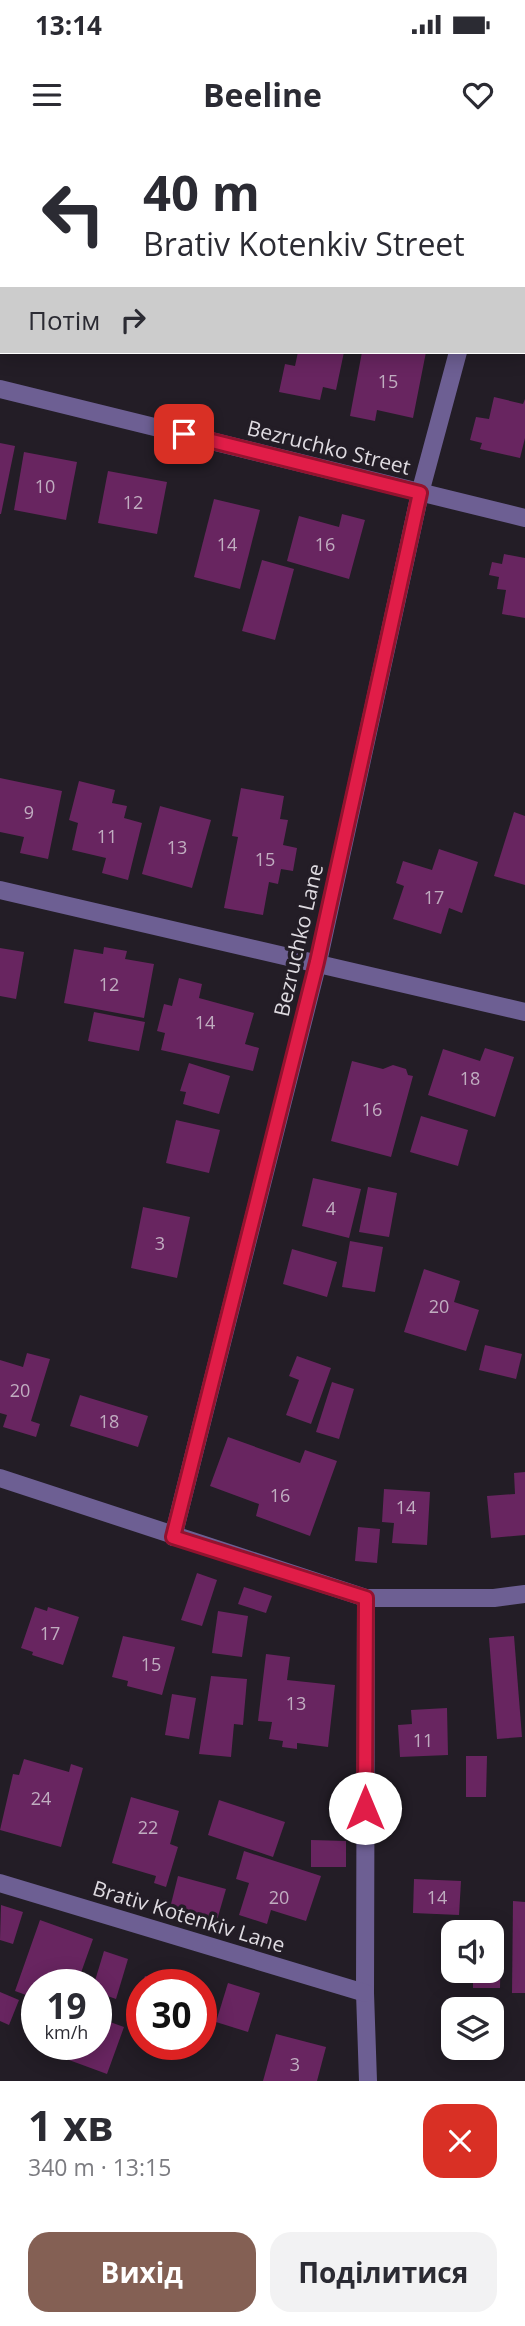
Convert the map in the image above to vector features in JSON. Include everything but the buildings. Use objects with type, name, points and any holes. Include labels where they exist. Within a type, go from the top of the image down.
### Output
[{"type":"street","name":"Bezruchko Lane","points":[[173,1537],[317,962],[420,493],[457,354]]},
{"type":"street","name":"Bezruchko Street","points":[[0,389],[525,519]]},
{"type":"street","points":[[0,890],[525,1012]]},
{"type":"street","points":[[0,1478],[173,1537],[366,1598],[494,1598],[525,1594]]},
{"type":"street","points":[[366,1598],[365,1993],[368,2081]]},
{"type":"street","name":"Brativ Kotenkiv Lane","points":[[0,1883],[365,1993]]},
{"type":"route","points":[[184,434],[420,493],[317,962],[173,1537],[366,1598],[365,1808]]}]
